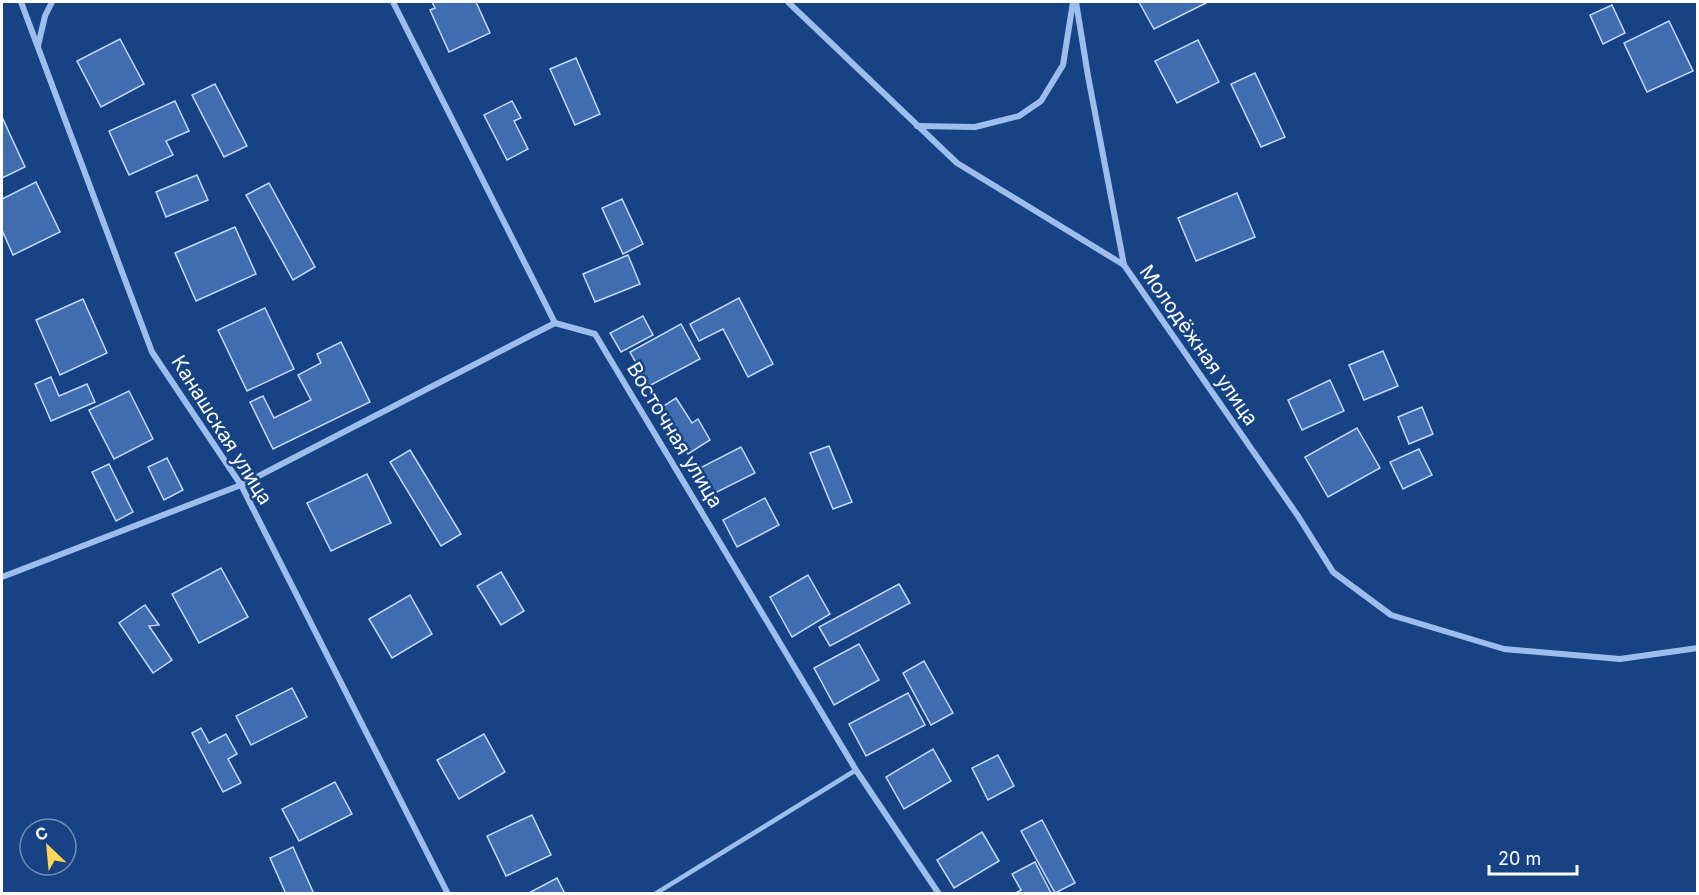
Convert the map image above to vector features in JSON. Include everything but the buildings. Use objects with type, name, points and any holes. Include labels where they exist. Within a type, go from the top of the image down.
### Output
[{"type":"street","name":"Канашская улица","points":[[21,2],[152,352],[242,485],[448,894]]},
{"type":"street","points":[[38,47],[45,16],[52,2]]},
{"type":"street","points":[[2,578],[242,485],[555,323],[393,2]]},
{"type":"street","points":[[788,2],[957,163],[1124,265]]},
{"type":"street","points":[[917,126],[975,127],[1019,116],[1041,101],[1063,65],[1074,2]]},
{"type":"street","name":"Молодёжная улица","points":[[1074,2],[1124,265],[1298,516],[1333,572],[1391,615],[1504,649],[1620,659],[1698,648]]},
{"type":"street","name":"Восточная улица","points":[[555,323],[595,334],[856,770],[939,894]]},
{"type":"lane","points":[[655,894],[856,770]]}]
